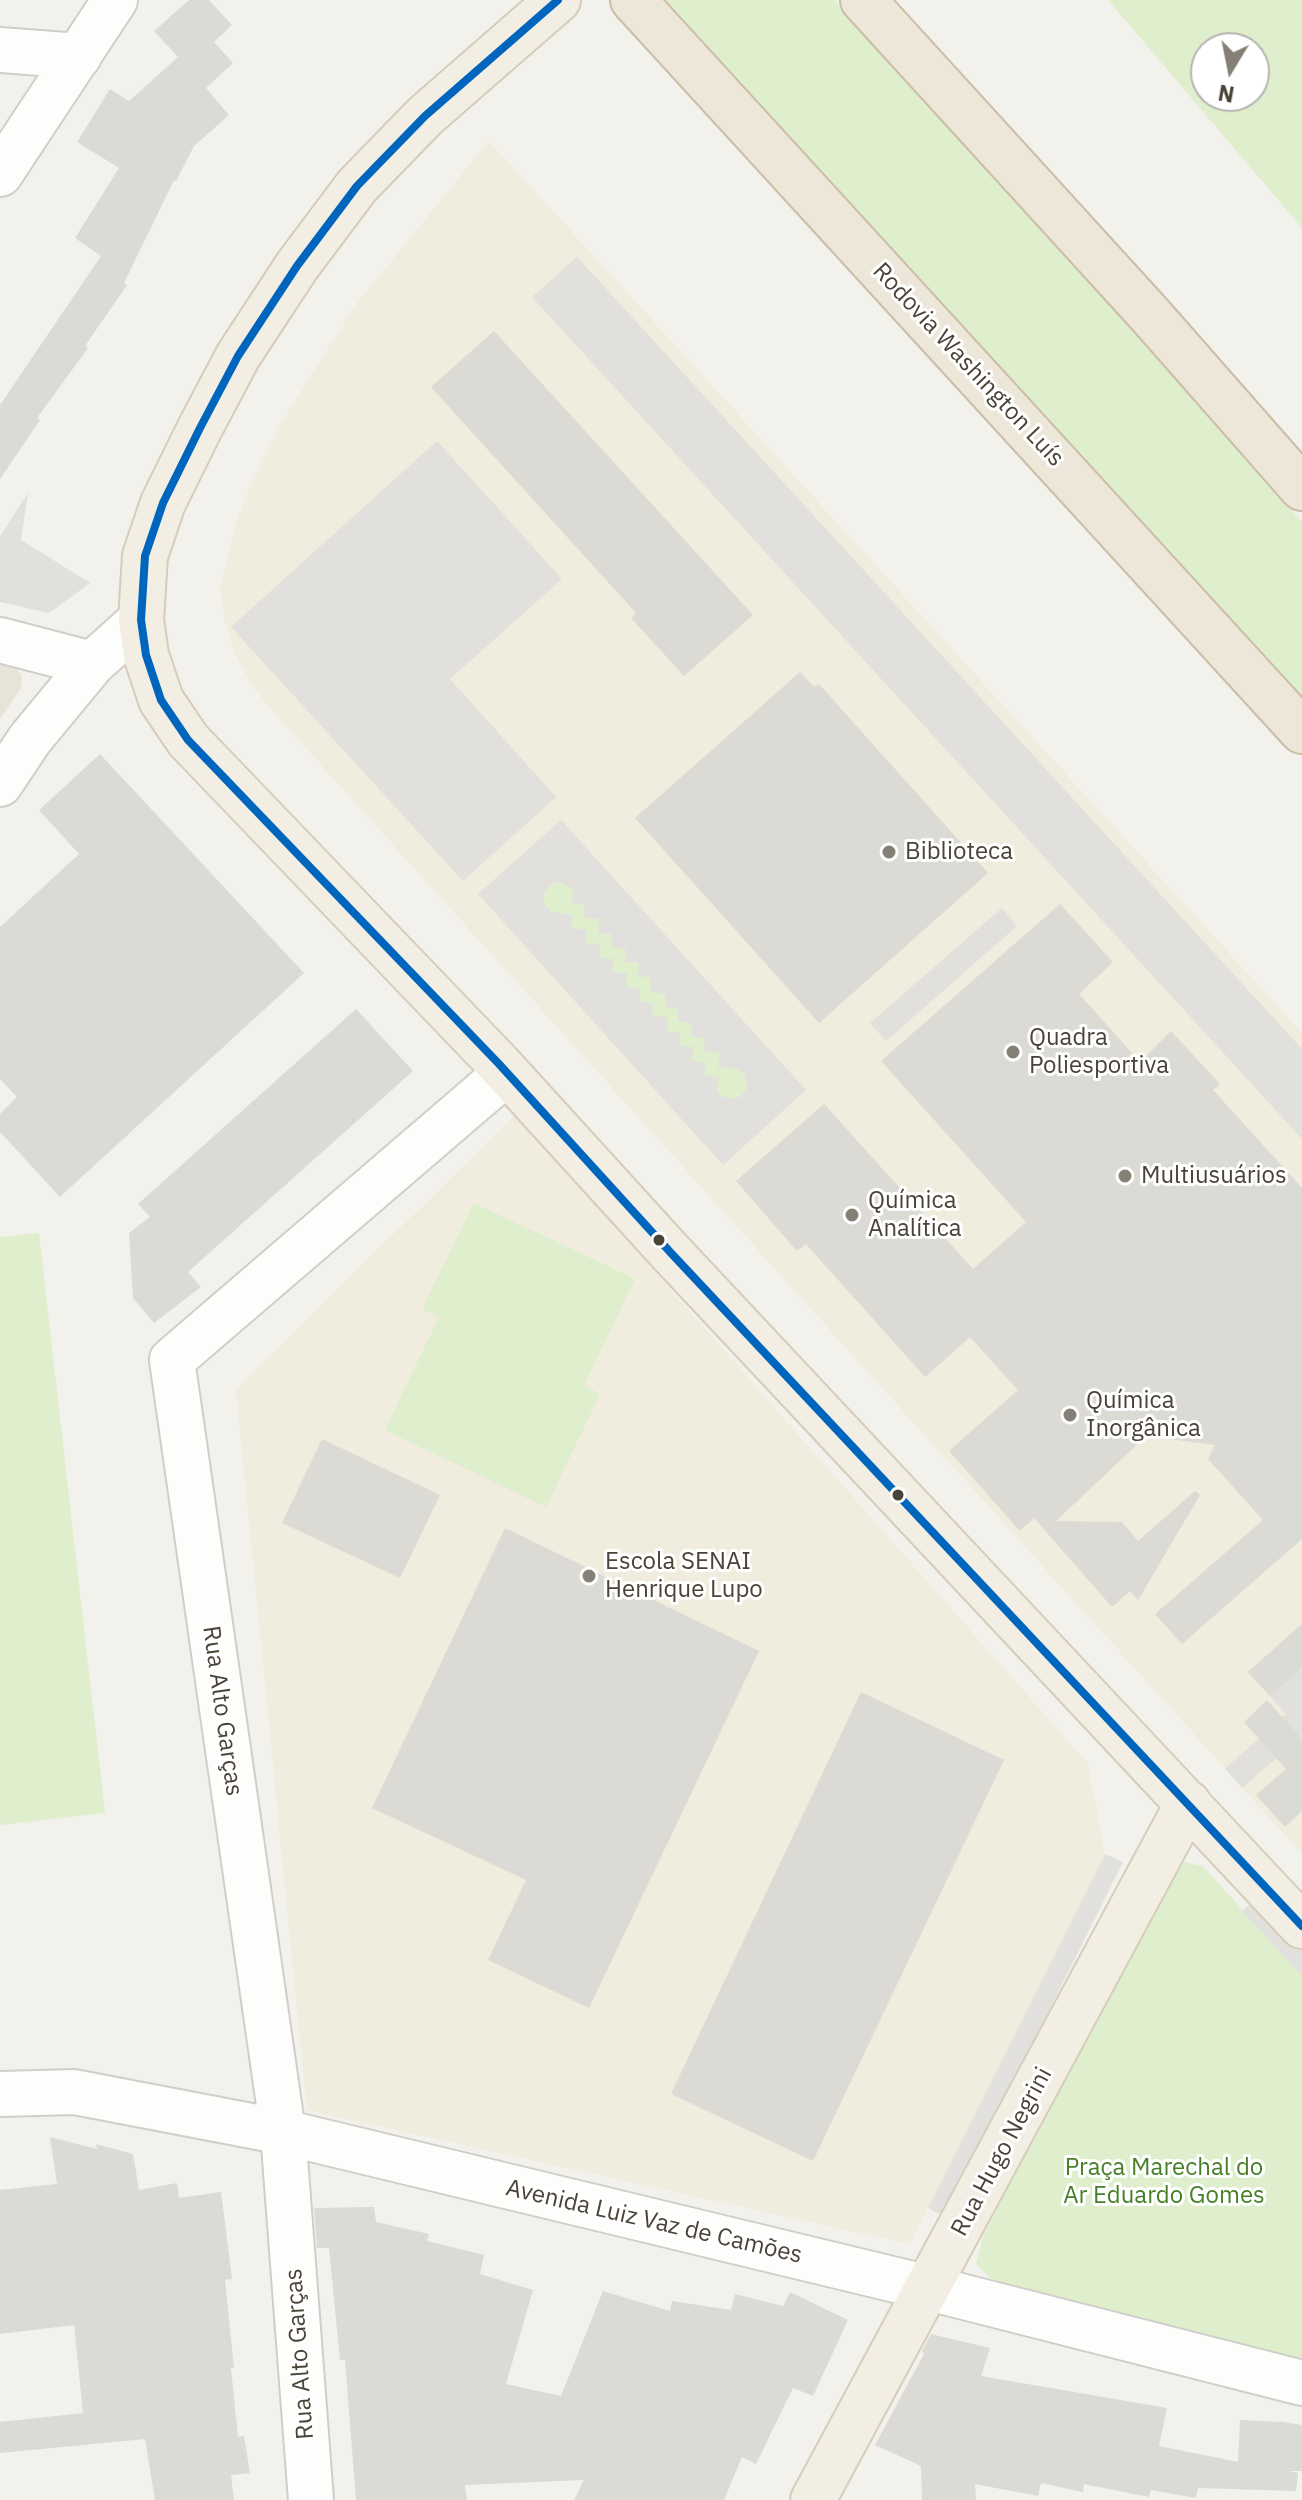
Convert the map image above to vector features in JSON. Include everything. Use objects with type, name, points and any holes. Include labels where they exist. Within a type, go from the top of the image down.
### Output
[{"type":"highway","name":"Rodovia Washington Luís","points":[[633,0],[1302,731]]},
{"type":"highway","points":[[863,0],[1151,316],[1302,488]]},
{"type":"main road","points":[[558,0],[425,116],[357,186],[297,266],[238,356],[163,503],[145,556],[141,620],[146,655],[161,700],[188,740],[499,1064],[505,1074],[1302,1926]]},
{"type":"main road","name":"Rua Hugo Negrini","points":[[813,2500],[1188,1803]]},
{"type":"street","points":[[0,174],[115,0]]},
{"type":"street","points":[[0,50],[79,56]]},
{"type":"street","points":[[0,784],[30,739],[92,664],[141,620]]},
{"type":"street","points":[[0,640],[92,664]]},
{"type":"street","name":"Rua Alto Garças","points":[[311,2500],[283,2132],[172,1360],[505,1074]]},
{"type":"street","name":"Avenida Luiz Vaz de Camões","points":[[0,2094],[74,2092],[283,2132],[929,2288],[1302,2383]]},
{"type":"shaded area","points":[[489,141],[1302,1033],[1302,1854],[268,706],[234,652],[220,590],[237,521],[283,420],[355,306]]},
{"type":"shaded area","points":[[577,257],[1302,1049],[1302,1139],[532,297]]},
{"type":"shaded area","points":[[437,441],[562,579],[450,679],[556,797],[463,881],[231,627]]},
{"type":"shaded area","points":[[28,493],[21,540],[90,583],[49,613],[0,602],[0,536]]},
{"type":"shaded area","points":[[0,662],[13,664],[22,676],[21,688],[0,719]]},
{"type":"shaded area","points":[[561,820],[806,1090],[723,1165],[478,894]],"holes":[[[561,882],[573,890],[572,904],[585,905],[584,918],[599,919],[598,933],[612,934],[611,947],[626,949],[625,962],[639,963],[638,976],[651,978],[651,992],[666,994],[665,1007],[678,1008],[678,1021],[692,1023],[691,1037],[705,1038],[704,1051],[720,1053],[718,1067],[737,1069],[745,1075],[747,1088],[740,1097],[730,1099],[720,1095],[717,1090],[719,1077],[704,1075],[706,1063],[692,1060],[694,1047],[679,1046],[680,1033],[667,1031],[668,1018],[652,1015],[653,1003],[639,1001],[640,989],[626,987],[627,974],[612,972],[614,959],[599,957],[600,944],[586,943],[587,930],[571,928],[572,915],[552,912],[546,907],[543,899],[545,891],[553,883]]]},
{"type":"shaded area","points":[[1002,908],[1017,926],[886,1041],[870,1023]]},
{"type":"shaded area","name":"Escola SENAI Henrique Lupo","points":[[516,1114],[1088,1764],[1105,1854],[910,2244],[307,2110],[236,1389]]},
{"type":"shaded area","points":[[1302,1624],[1302,1736],[1242,1788],[1225,1769],[1286,1714],[1248,1672]]},
{"type":"shaded area","points":[[1105,1854],[1123,1862],[946,2217],[928,2208]]},
{"type":"shaded area","points":[[1257,1898],[1302,1946],[1302,1976],[1242,1911]]},
{"type":"green space","points":[[664,0],[835,0],[1133,328],[1302,522],[1302,701]]},
{"type":"green space","points":[[1108,0],[1302,0],[1302,228],[1203,112],[1270,112],[1270,32],[1190,32],[1190,96]]},
{"type":"green space","points":[[561,882],[571,888],[705,1038],[745,1075],[747,1088],[740,1097],[730,1099],[720,1095],[586,943],[545,907],[546,890]]},
{"type":"green space","points":[[474,1203],[635,1279],[584,1385],[600,1394],[546,1507],[385,1430],[439,1317],[422,1309]]},
{"type":"green space","points":[[39,1233],[105,1813],[0,1825],[0,1237]]},
{"type":"green space","name":"Praça Marechal do Ar Eduardo Gomes","points":[[1183,1862],[1203,1866],[1302,1976],[1302,2359],[992,2280],[976,2264],[983,2237],[1168,1870]]},
{"type":"building","points":[[189,0],[209,0],[232,25],[214,42],[233,63],[206,88],[229,115],[194,146],[124,283],[127,285],[85,346],[88,348],[37,418],[40,420],[0,479],[0,405],[101,256],[75,238],[119,168],[77,142],[110,89],[129,101],[178,57],[154,31]]},
{"type":"building","points":[[494,331],[753,615],[684,676],[631,618],[636,613],[431,387]]},
{"type":"building","name":"Biblioteca","points":[[800,672],[814,687],[819,684],[988,873],[819,1023],[635,818]]},
{"type":"building","points":[[100,754],[304,973],[60,1197],[0,1132],[0,1114],[17,1097],[0,1079],[0,927],[79,854],[39,810]]},
{"type":"building","points":[[1060,904],[1113,962],[1079,994],[1140,1062],[1171,1031],[1220,1084],[1213,1090],[1302,1188],[1302,1539],[1182,1644],[1155,1614],[1263,1520],[1208,1459],[1215,1445],[1146,1436],[1056,1521],[1122,1522],[1138,1541],[1195,1491],[1200,1495],[1138,1600],[1130,1591],[1112,1607],[1034,1518],[1020,1531],[949,1451],[1018,1390],[970,1337],[925,1377],[806,1244],[797,1251],[736,1181],[824,1104],[973,1269],[1026,1222],[881,1061]]},
{"type":"building","points":[[356,1009],[413,1071],[188,1272],[201,1287],[154,1323],[133,1298],[129,1233],[150,1217],[138,1204]]},
{"type":"building","points":[[322,1439],[440,1495],[400,1578],[282,1523]]},
{"type":"building","points":[[505,1528],[759,1651],[589,2008],[488,1960],[526,1880],[372,1808]]},
{"type":"building","points":[[1302,1624],[1302,1668],[1270,1696],[1248,1672]]},
{"type":"building","points":[[861,1692],[1004,1760],[813,2161],[671,2094]]},
{"type":"building","points":[[1267,1700],[1302,1739],[1302,1811],[1285,1827],[1256,1795],[1286,1769],[1244,1722]]},
{"type":"building","points":[[50,2137],[133,2154],[139,2190],[177,2183],[179,2198],[221,2192],[232,2279],[225,2280],[238,2437],[244,2436],[250,2473],[231,2475],[234,2500],[155,2500],[145,2439],[0,2453],[0,2422],[83,2413],[74,2325],[0,2334],[0,2190],[57,2184]]},
{"type":"building","points":[[374,2207],[376,2222],[429,2234],[427,2241],[484,2255],[480,2274],[533,2290],[506,2384],[561,2396],[603,2291],[670,2311],[672,2301],[731,2310],[735,2294],[783,2306],[790,2292],[848,2320],[813,2396],[793,2388],[756,2464],[742,2457],[724,2500],[574,2500],[584,2480],[465,2485],[467,2500],[356,2500],[345,2360],[340,2360],[329,2248],[317,2248],[314,2208]]},
{"type":"building","points":[[931,2334],[990,2348],[981,2376],[1167,2408],[1159,2446],[1238,2462],[1240,2420],[1302,2425],[1302,2471],[1288,2471],[1298,2473],[1296,2491],[1198,2488],[1196,2498],[1151,2490],[1149,2497],[1084,2484],[1083,2492],[1041,2483],[1038,2496],[975,2484],[976,2500],[922,2500],[921,2466],[875,2445],[924,2354],[922,2351]]},
{"type":"transit line","points":[[558,0],[425,116],[357,186],[297,266],[238,356],[163,503],[145,556],[141,620],[146,655],[161,700],[188,740],[499,1064],[671,1253],[1302,1926]]},
{"type":"place","name":"Biblioteca","points":[[889,852]]},
{"type":"place","name":"Quadra Poliesportiva","points":[[1013,1052]]},
{"type":"place","name":"Multiusuários","points":[[1125,1176]]},
{"type":"place","name":"Química Analítica","points":[[852,1215]]},
{"type":"place","name":"Química Inorgânica","points":[[1070,1415]]},
{"type":"place","name":"Escola SENAI Henrique Lupo","points":[[589,1576]]}]
